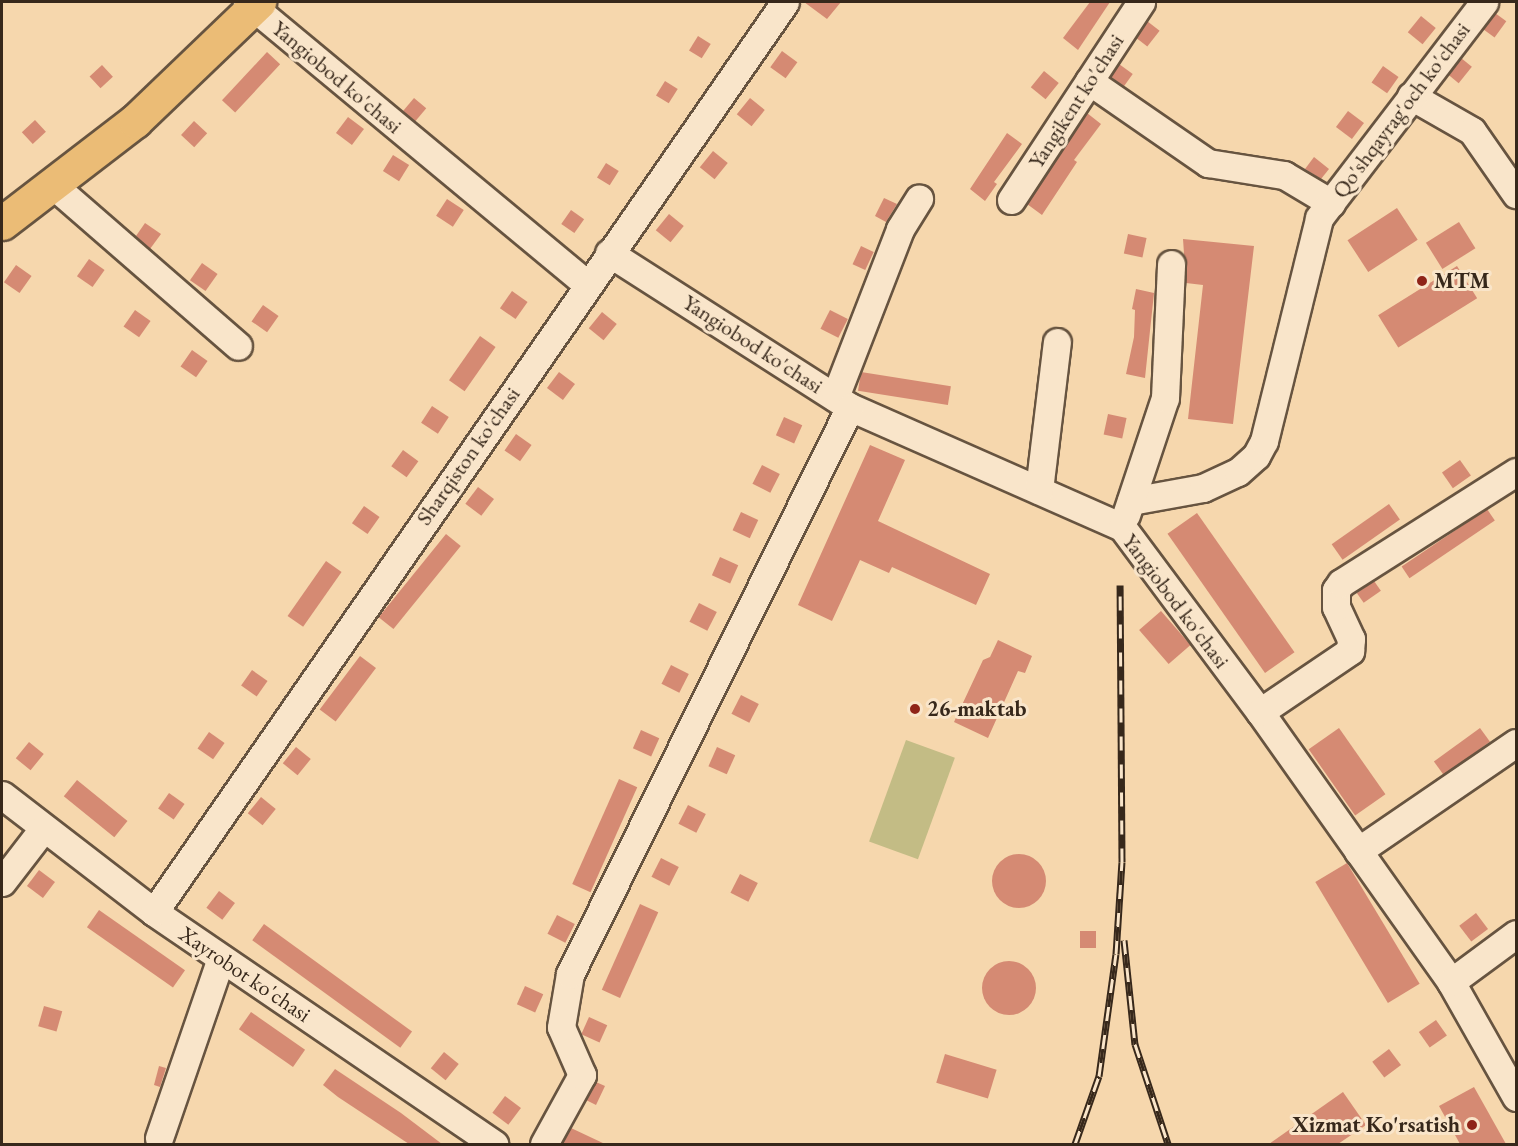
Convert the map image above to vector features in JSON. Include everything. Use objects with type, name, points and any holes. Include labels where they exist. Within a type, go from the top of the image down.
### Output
[{"type":"main road","points":[[2,223],[53,185],[176,85],[253,4]]},
{"type":"street","name":"Sharqiston ko'chasi","points":[[154,912],[587,284],[785,2]]},
{"type":"street","name":"Yangikent ko'chasi","points":[[1011,200],[1141,2]]},
{"type":"street","name":"Qo'shqayrag'och ko'chasi","points":[[1325,210],[1484,2]]},
{"type":"street","name":"Yangiobod ko'chasi","points":[[253,4],[587,284]]},
{"type":"street","points":[[1089,81],[1208,163],[1284,175],[1325,210],[1264,441],[1256,456],[1238,472],[1203,488],[1131,501]]},
{"type":"street","points":[[1411,96],[1472,131],[1516,194]]},
{"type":"street","points":[[53,185],[238,346]]},
{"type":"street","points":[[544,1144],[582,1074],[561,1027],[570,974],[843,402],[900,229],[919,198]]},
{"type":"street","name":"Yangiobod ko'chasi","points":[[609,253],[843,402],[1122,527],[1260,712],[1451,982],[1516,1097]]},
{"type":"street","points":[[1122,527],[1165,398],[1171,264]]},
{"type":"street","points":[[1039,490],[1057,342]]},
{"type":"street","points":[[1260,712],[1350,651],[1351,639],[1336,607],[1336,590],[1341,583],[1516,472]]},
{"type":"street","points":[[1358,851],[1516,743]]},
{"type":"street","name":"Xayrobot ko'chasi","points":[[2,795],[42,830],[154,912],[494,1144]]},
{"type":"street","points":[[2,882],[42,830]]},
{"type":"street","points":[[1451,982],[1516,934]]},
{"type":"street","points":[[159,1138],[221,958]]},
{"type":"shaded area","points":[[906,740],[955,758],[918,859],[869,841]]},
{"type":"building","points":[[804,2],[841,2],[827,19]]},
{"type":"building","points":[[1090,2],[1110,2],[1078,50],[1063,38]]},
{"type":"building","points":[[1495,13],[1506,21],[1495,37],[1483,29]]},
{"type":"building","points":[[1421,16],[1436,28],[1423,44],[1408,32]]},
{"type":"building","points":[[1147,21],[1160,31],[1147,47],[1135,37]]},
{"type":"building","points":[[698,36],[711,44],[702,58],[689,50]]},
{"type":"building","points":[[782,51],[797,62],[786,78],[770,67]]},
{"type":"building","points":[[267,52],[280,64],[235,113],[222,100]]},
{"type":"building","points":[[1461,58],[1472,67],[1459,83],[1448,74]]},
{"type":"building","points":[[1119,64],[1133,74],[1124,86],[1110,76]]},
{"type":"building","points":[[102,65],[113,77],[100,88],[90,77]]},
{"type":"building","points":[[1383,66],[1399,77],[1387,93],[1372,82]]},
{"type":"building","points":[[1044,71],[1059,83],[1046,99],[1031,87]]},
{"type":"building","points":[[665,81],[678,89],[669,103],[656,95]]},
{"type":"building","points":[[414,98],[426,108],[415,121],[403,111]]},
{"type":"building","points":[[750,98],[765,110],[752,126],[737,114]]},
{"type":"building","points":[[1348,111],[1364,123],[1352,139],[1336,127]]},
{"type":"building","points":[[1087,113],[1101,124],[1074,160],[1077,162],[1042,215],[1027,204]]},
{"type":"building","points":[[348,117],[364,129],[352,145],[336,133]]},
{"type":"building","points":[[35,120],[46,132],[33,144],[22,132]]},
{"type":"building","points":[[194,121],[207,133],[194,147],[181,135]]},
{"type":"building","points":[[1007,133],[1022,144],[994,182],[997,184],[985,201],[970,189]]},
{"type":"building","points":[[713,151],[728,163],[715,179],[700,167]]},
{"type":"building","points":[[393,155],[409,165],[399,181],[383,171]]},
{"type":"building","points":[[1314,157],[1329,169],[1321,179],[1305,169]]},
{"type":"building","points":[[606,163],[619,171],[610,185],[597,177]]},
{"type":"building","points":[[884,198],[897,204],[886,222],[875,216]]},
{"type":"building","points":[[447,199],[464,210],[453,227],[436,216]]},
{"type":"building","points":[[1397,208],[1418,240],[1368,272],[1348,240]]},
{"type":"building","points":[[571,210],[584,219],[574,233],[561,224]]},
{"type":"building","points":[[669,214],[684,226],[671,242],[656,230]]},
{"type":"building","points":[[1459,222],[1475,248],[1442,269],[1426,243]]},
{"type":"building","points":[[145,223],[161,234],[150,249],[136,236]]},
{"type":"building","points":[[1128,234],[1147,238],[1142,258],[1124,254]]},
{"type":"building","points":[[1183,239],[1254,246],[1233,424],[1188,419],[1203,285],[1186,283]]},
{"type":"building","points":[[861,246],[874,252],[865,270],[853,264]]},
{"type":"building","points":[[89,259],[105,270],[93,287],[77,276]]},
{"type":"building","points":[[202,263],[218,274],[206,291],[190,280]]},
{"type":"building","points":[[16,265],[32,276],[20,293],[4,282]]},
{"type":"building","points":[[1457,266],[1477,298],[1398,348],[1378,315]]},
{"type":"building","points":[[1136,289],[1154,293],[1145,378],[1126,374],[1134,337],[1135,310],[1132,309]]},
{"type":"building","points":[[512,291],[528,302],[516,319],[500,308]]},
{"type":"building","points":[[263,305],[279,316],[267,332],[252,321]]},
{"type":"building","points":[[135,310],[151,321],[139,337],[124,326]]},
{"type":"building","points":[[830,310],[848,319],[838,338],[820,329]]},
{"type":"building","points":[[602,312],[617,324],[604,340],[589,328]]},
{"type":"building","points":[[480,336],[496,347],[465,391],[449,380]]},
{"type":"building","points":[[192,350],[208,361],[196,377],[181,366]]},
{"type":"building","points":[[559,372],[575,384],[563,400],[547,388]]},
{"type":"building","points":[[861,372],[951,386],[948,405],[858,391]]},
{"type":"building","points":[[432,406],[449,417],[438,434],[421,423]]},
{"type":"building","points":[[1108,414],[1127,418],[1122,438],[1104,435]]},
{"type":"building","points":[[784,417],[802,425],[794,443],[776,435]]},
{"type":"building","points":[[516,434],[532,445],[520,461],[505,450]]},
{"type":"building","points":[[870,445],[905,460],[878,521],[990,574],[976,605],[892,567],[889,573],[860,560],[832,621],[798,605]]},
{"type":"building","points":[[403,450],[418,461],[407,477],[391,466]]},
{"type":"building","points":[[1460,460],[1471,476],[1453,488],[1442,473]]},
{"type":"building","points":[[762,465],[780,474],[770,493],[752,484]]},
{"type":"building","points":[[478,487],[494,499],[481,516],[465,504]]},
{"type":"building","points":[[1389,504],[1400,520],[1343,560],[1332,544]]},
{"type":"building","points":[[364,506],[380,517],[368,534],[352,523]]},
{"type":"building","points":[[1487,509],[1495,521],[1409,578],[1402,567]]},
{"type":"building","points":[[741,512],[758,520],[750,538],[733,530]]},
{"type":"building","points":[[1197,513],[1295,652],[1265,673],[1168,534]]},
{"type":"building","points":[[446,534],[461,546],[393,629],[379,617]]},
{"type":"building","points":[[720,557],[738,565],[730,583],[712,575]]},
{"type":"building","points":[[326,561],[342,572],[303,627],[288,616]]},
{"type":"building","points":[[1374,581],[1381,591],[1364,603],[1357,593]]},
{"type":"building","points":[[699,603],[717,612],[707,631],[689,622]]},
{"type":"building","points":[[1161,611],[1191,645],[1169,664],[1139,630]]},
{"type":"building","points":[[998,640],[1032,656],[1025,673],[1018,671],[988,738],[954,722],[983,660],[990,657]]},
{"type":"building","points":[[360,656],[376,668],[336,722],[320,710]]},
{"type":"building","points":[[671,665],[689,674],[679,693],[661,684]]},
{"type":"building","points":[[252,670],[268,681],[257,696],[241,686]]},
{"type":"building","points":[[741,695],[759,704],[749,723],[731,714]]},
{"type":"building","points":[[1339,728],[1385,794],[1355,816],[1309,749]]},
{"type":"building","points":[[1480,728],[1490,742],[1444,775],[1434,762]]},
{"type":"building","points":[[641,730],[659,738],[651,756],[633,748]]},
{"type":"building","points":[[209,732],[225,743],[213,759],[198,748]]},
{"type":"building","points":[[29,742],[44,754],[31,770],[16,758]]},
{"type":"building","points":[[296,747],[311,759],[298,775],[283,763]]},
{"type":"building","points":[[717,747],[735,755],[727,774],[708,766]]},
{"type":"building","points":[[619,779],[637,787],[590,892],[572,884]]},
{"type":"building","points":[[77,780],[128,821],[114,837],[64,796]]},
{"type":"building","points":[[169,793],[185,804],[174,819],[158,809]]},
{"type":"building","points":[[261,797],[276,809],[263,825],[248,813]]},
{"type":"building","points":[[688,805],[706,814],[696,833],[678,824]]},
{"type":"building","points":[[1014,854],[1024,854],[1034,858],[1042,866],[1046,881],[1042,896],[1034,904],[1024,908],[1014,908],[1004,904],[996,896],[992,886],[992,876],[996,866],[1004,858]]},
{"type":"building","points":[[661,858],[679,867],[669,886],[651,877]]},
{"type":"building","points":[[1347,863],[1420,984],[1388,1003],[1315,882]]},
{"type":"building","points":[[39,870],[55,882],[43,898],[27,886]]},
{"type":"building","points":[[740,874],[758,883],[748,902],[730,893]]},
{"type":"building","points":[[219,891],[235,903],[222,920],[206,908]]},
{"type":"building","points":[[640,904],[658,912],[620,998],[602,990]]},
{"type":"building","points":[[99,910],[185,970],[173,987],[87,927]]},
{"type":"building","points":[[1476,913],[1488,929],[1471,942],[1459,926]]},
{"type":"building","points":[[557,915],[575,924],[565,943],[547,934]]},
{"type":"building","points":[[264,924],[412,1032],[400,1048],[252,940]]},
{"type":"building","points":[[1080,931],[1096,931],[1096,948],[1080,948]]},
{"type":"building","points":[[1009,961],[1019,963],[1028,969],[1034,978],[1036,988],[1034,998],[1028,1007],[1019,1013],[1009,1015],[999,1013],[990,1007],[984,998],[982,988],[984,978],[990,969],[999,963]]},
{"type":"building","points":[[525,986],[543,994],[535,1012],[517,1004]]},
{"type":"building","points":[[44,1006],[62,1011],[56,1031],[38,1026]]},
{"type":"building","points":[[251,1012],[305,1050],[293,1067],[239,1029]]},
{"type":"building","points":[[589,1017],[607,1025],[600,1042],[581,1034]]},
{"type":"building","points":[[1436,1020],[1447,1036],[1430,1048],[1419,1032]]},
{"type":"building","points":[[1389,1049],[1401,1065],[1384,1078],[1372,1062]]},
{"type":"building","points":[[444,1052],[459,1064],[446,1080],[431,1068]]},
{"type":"building","points":[[945,1054],[997,1070],[988,1098],[936,1083]]},
{"type":"building","points":[[159,1066],[166,1068],[160,1087],[154,1085]]},
{"type":"building","points":[[335,1069],[401,1113],[442,1144],[409,1144],[338,1097],[323,1085]]},
{"type":"building","points":[[596,1082],[605,1086],[596,1105],[586,1100]]},
{"type":"building","name":"Xizmat Ko'rsatish","points":[[1474,1087],[1506,1144],[1460,1144],[1439,1106]]},
{"type":"building","points":[[1343,1092],[1366,1125],[1338,1144],[1269,1144]]},
{"type":"building","points":[[505,1096],[521,1108],[508,1125],[492,1113]]},
{"type":"building","points":[[571,1128],[605,1144],[562,1144]]},
{"type":"railway","points":[[1075,1144],[1099,1076],[1116,954],[1122,862],[1120,585]]},
{"type":"railway","points":[[1124,940],[1135,1044],[1168,1144]]},
{"type":"place","name":"MTM","points":[[1422,281]]},
{"type":"place","name":"26-maktab","points":[[915,709]]},
{"type":"place","name":"Xizmat Ko'rsatish","points":[[1472,1125]]}]
